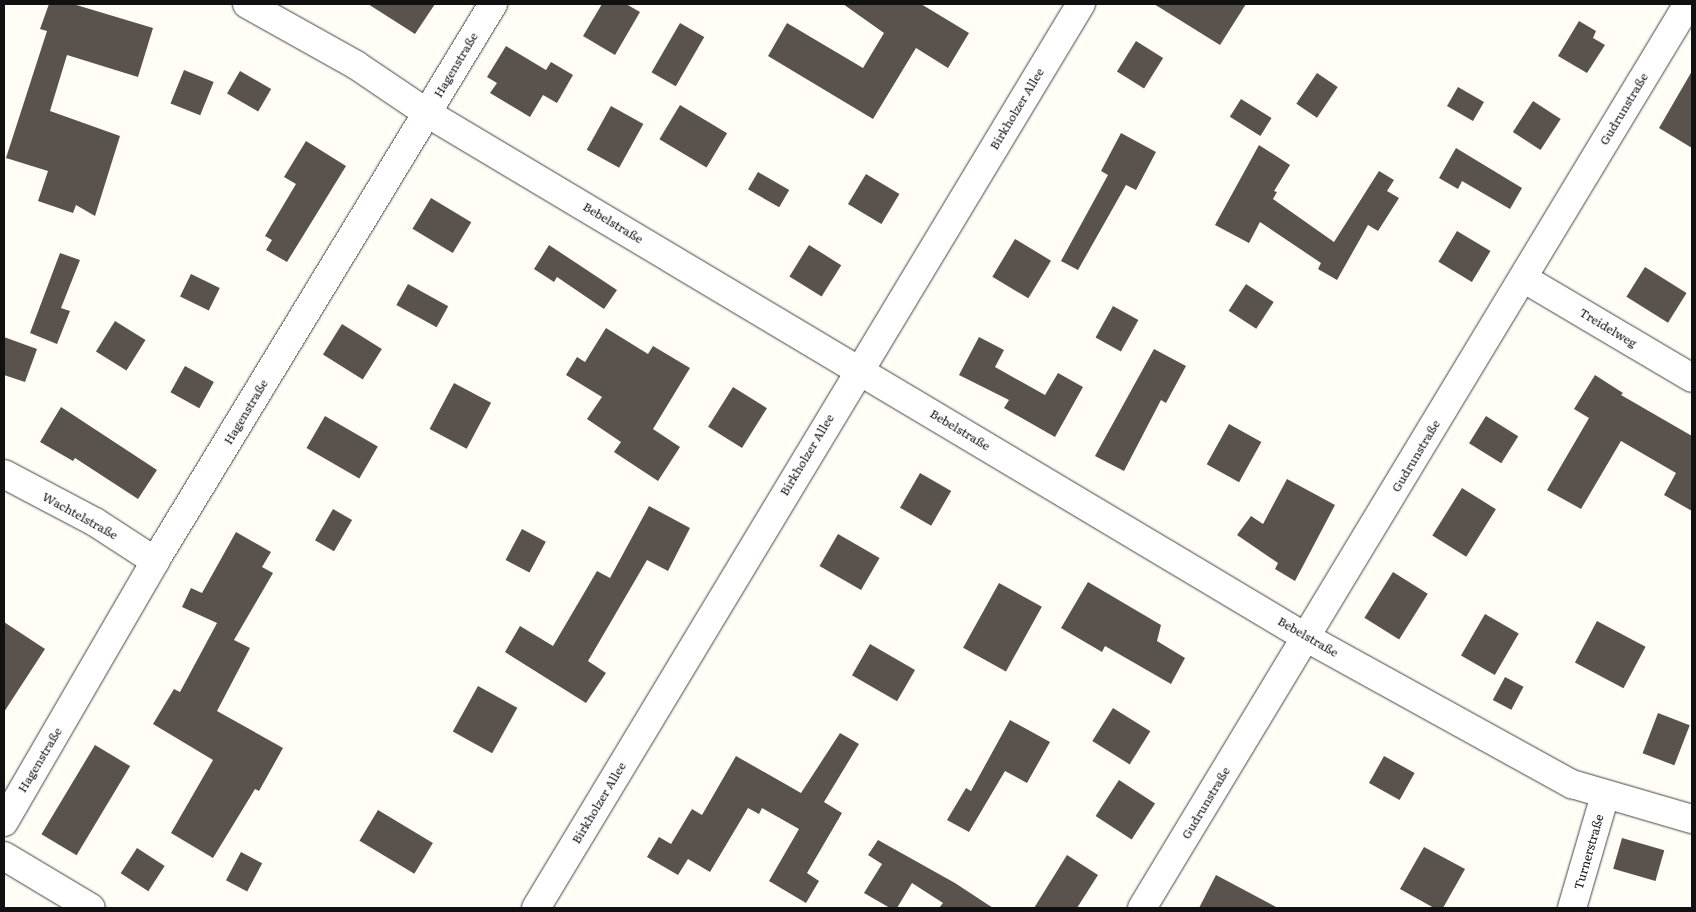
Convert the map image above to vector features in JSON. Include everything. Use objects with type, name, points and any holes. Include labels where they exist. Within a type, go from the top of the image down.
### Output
[{"type":"street","name":"Bebelstraße","points":[[247,4],[356,65],[427,113],[1307,638],[1572,784],[1692,819]]},
{"type":"street","name":"Hagenstraße","points":[[4,822],[156,561],[493,4]]},
{"type":"street","name":"Birkholzer Allee","points":[[536,908],[859,369],[1081,4]]},
{"type":"street","name":"Gudrunstraße","points":[[1142,908],[1307,638],[1688,4]]},
{"type":"street","name":"Treidelweg","points":[[1523,278],[1692,378]]},
{"type":"street","name":"Wachtelstraße","points":[[4,474],[95,522],[156,561]]},
{"type":"street","name":"Turnerstraße","points":[[1572,908],[1605,795]]},
{"type":"street","points":[[4,856],[91,908]]},
{"type":"building","points":[[49,4],[73,4],[153,28],[138,77],[67,55],[50,111],[120,136],[95,216],[76,205],[73,213],[38,201],[48,171],[6,158],[47,31],[40,29]]},
{"type":"building","points":[[368,4],[435,4],[415,34]]},
{"type":"building","points":[[602,4],[626,4],[640,12],[615,55],[583,36]]},
{"type":"building","points":[[843,4],[921,4],[969,33],[948,68],[916,48],[873,119],[768,56],[787,23],[863,68],[884,33]]},
{"type":"building","points":[[1154,4],[1246,4],[1220,45]]},
{"type":"building","points":[[1579,21],[1596,31],[1593,38],[1605,45],[1587,73],[1558,56]]},
{"type":"building","points":[[680,23],[704,37],[676,86],[652,72]]},
{"type":"building","points":[[1136,41],[1163,58],[1144,88],[1117,72]]},
{"type":"building","points":[[506,46],[546,70],[551,62],[573,75],[557,103],[543,95],[530,117],[490,93],[497,83],[487,77]]},
{"type":"building","points":[[184,70],[214,82],[200,115],[171,103]]},
{"type":"building","points":[[240,71],[271,89],[258,112],[227,94]]},
{"type":"building","points":[[1692,71],[1692,148],[1659,128]]},
{"type":"building","points":[[1317,73],[1338,87],[1317,118],[1296,104]]},
{"type":"building","points":[[1458,87],[1484,102],[1473,121],[1447,106]]},
{"type":"building","points":[[1241,99],[1272,118],[1260,136],[1230,117]]},
{"type":"building","points":[[1533,101],[1561,119],[1541,150],[1513,132]]},
{"type":"building","points":[[680,105],[727,133],[707,168],[659,139]]},
{"type":"building","points":[[611,106],[643,124],[619,168],[587,150]]},
{"type":"building","points":[[1121,133],[1156,152],[1136,190],[1126,185],[1078,270],[1061,261],[1108,175],[1101,171]]},
{"type":"building","points":[[306,141],[346,166],[287,262],[266,250],[272,240],[265,236],[296,184],[284,177]]},
{"type":"building","points":[[1259,145],[1290,165],[1274,191],[1277,192],[1273,199],[1334,242],[1379,171],[1394,180],[1387,191],[1399,198],[1378,231],[1368,225],[1337,280],[1318,269],[1321,263],[1260,222],[1249,243],[1215,225]]},
{"type":"building","points":[[1456,148],[1522,188],[1510,209],[1462,181],[1458,189],[1439,178]]},
{"type":"building","points":[[758,172],[789,190],[779,207],[748,189]]},
{"type":"building","points":[[866,174],[899,194],[881,224],[848,204]]},
{"type":"building","points":[[431,198],[471,222],[453,253],[412,229]]},
{"type":"building","points":[[1457,231],[1490,251],[1472,282],[1438,262]]},
{"type":"building","points":[[1015,239],[1051,261],[1028,298],[992,277]]},
{"type":"building","points":[[549,245],[617,290],[604,309],[557,277],[554,282],[534,269]]},
{"type":"building","points":[[809,245],[841,265],[822,297],[789,276]]},
{"type":"building","points":[[60,253],[80,260],[61,308],[70,311],[57,344],[30,333]]},
{"type":"building","points":[[1645,267],[1687,293],[1668,323],[1626,297]]},
{"type":"building","points":[[191,274],[220,288],[209,310],[180,296]]},
{"type":"building","points":[[408,284],[448,306],[437,327],[396,305]]},
{"type":"building","points":[[1246,284],[1274,302],[1256,329],[1229,311]]},
{"type":"building","points":[[1113,306],[1138,320],[1121,352],[1096,337]]},
{"type":"building","points":[[115,321],[146,340],[126,371],[96,352]]},
{"type":"building","points":[[342,324],[382,349],[363,379],[323,355]]},
{"type":"building","points":[[606,328],[648,354],[653,346],[690,368],[653,429],[680,447],[658,481],[614,452],[621,442],[587,419],[602,397],[566,375],[577,357],[585,362]]},
{"type":"building","points":[[4,337],[37,349],[25,382],[4,375]]},
{"type":"building","points":[[979,337],[1004,350],[995,367],[1045,395],[1058,373],[1083,387],[1055,437],[1004,408],[1009,400],[959,375]]},
{"type":"building","points":[[1154,349],[1186,366],[1166,403],[1161,400],[1124,471],[1095,456]]},
{"type":"building","points":[[185,366],[214,382],[199,408],[170,392]]},
{"type":"building","points":[[1595,375],[1623,393],[1621,395],[1692,436],[1692,511],[1664,495],[1676,473],[1621,441],[1581,509],[1547,490],[1589,418],[1574,409]]},
{"type":"building","points":[[454,383],[491,403],[467,449],[430,429]]},
{"type":"building","points":[[733,387],[767,408],[742,448],[708,427]]},
{"type":"building","points":[[61,407],[157,470],[138,499],[75,458],[73,461],[40,442]]},
{"type":"building","points":[[325,416],[378,446],[359,479],[306,448]]},
{"type":"building","points":[[1486,416],[1518,436],[1501,463],[1469,443]]},
{"type":"building","points":[[1229,424],[1261,442],[1239,482],[1207,464]]},
{"type":"building","points":[[920,473],[951,491],[931,526],[900,508]]},
{"type":"building","points":[[1287,479],[1335,505],[1295,581],[1275,569],[1278,563],[1237,535],[1251,516],[1263,524]]},
{"type":"building","points":[[1462,488],[1496,509],[1466,557],[1432,535]]},
{"type":"building","points":[[649,506],[690,528],[668,571],[647,560],[588,661],[606,673],[586,703],[505,652],[520,626],[553,646],[597,571],[610,578]]},
{"type":"building","points":[[333,509],[352,520],[334,551],[315,540]]},
{"type":"building","points":[[522,529],[546,542],[529,573],[506,560]]},
{"type":"building","points":[[236,532],[271,552],[262,567],[273,573],[234,640],[250,648],[217,711],[283,748],[259,791],[255,789],[213,858],[171,833],[213,760],[153,724],[174,689],[180,692],[217,623],[182,607],[191,588],[202,593]]},
{"type":"building","points":[[838,534],[880,558],[861,590],[820,566]]},
{"type":"building","points":[[1393,572],[1428,594],[1399,640],[1364,618]]},
{"type":"building","points":[[1088,582],[1161,625],[1157,641],[1185,658],[1171,684],[1105,646],[1102,652],[1061,628]]},
{"type":"building","points":[[999,583],[1042,607],[1006,671],[963,648]]},
{"type":"building","points":[[1485,614],[1519,634],[1495,675],[1461,656]]},
{"type":"building","points":[[1597,621],[1646,647],[1623,688],[1575,662]]},
{"type":"building","points":[[4,622],[45,649],[4,712]]},
{"type":"building","points":[[870,644],[915,670],[897,701],[852,675]]},
{"type":"building","points":[[1505,677],[1524,687],[1511,710],[1493,700]]},
{"type":"building","points":[[478,686],[517,708],[492,753],[453,731]]},
{"type":"building","points":[[1113,708],[1150,731],[1130,764],[1092,741]]},
{"type":"building","points":[[1658,713],[1690,725],[1674,765],[1643,753]]},
{"type":"building","points":[[1010,720],[1050,742],[1027,783],[1005,771],[969,832],[947,820],[966,788],[971,791]]},
{"type":"building","points":[[840,733],[859,744],[824,802],[842,813],[807,873],[819,881],[806,903],[769,881],[799,829],[762,808],[759,814],[748,808],[710,872],[688,859],[678,875],[647,857],[659,837],[671,844],[692,809],[702,815],[736,756],[801,793]]},
{"type":"building","points":[[95,745],[130,766],[77,855],[41,834]]},
{"type":"building","points":[[1384,756],[1415,773],[1400,800],[1369,783]]},
{"type":"building","points":[[1119,780],[1155,803],[1132,839],[1096,816]]},
{"type":"building","points":[[378,810],[433,843],[414,874],[359,841]]},
{"type":"building","points":[[1622,838],[1664,850],[1655,881],[1613,869]]},
{"type":"building","points":[[878,840],[955,883],[993,908],[939,908],[943,903],[912,883],[897,908],[890,908],[864,893],[882,864],[868,855]]},
{"type":"building","points":[[1424,847],[1465,869],[1443,908],[1434,908],[1400,889]]},
{"type":"building","points":[[137,848],[165,866],[148,891],[121,873]]},
{"type":"building","points":[[241,852],[262,863],[247,892],[226,880]]},
{"type":"building","points":[[1067,855],[1098,875],[1077,908],[1034,908]]},
{"type":"building","points":[[1216,875],[1278,908],[1199,908]]}]
